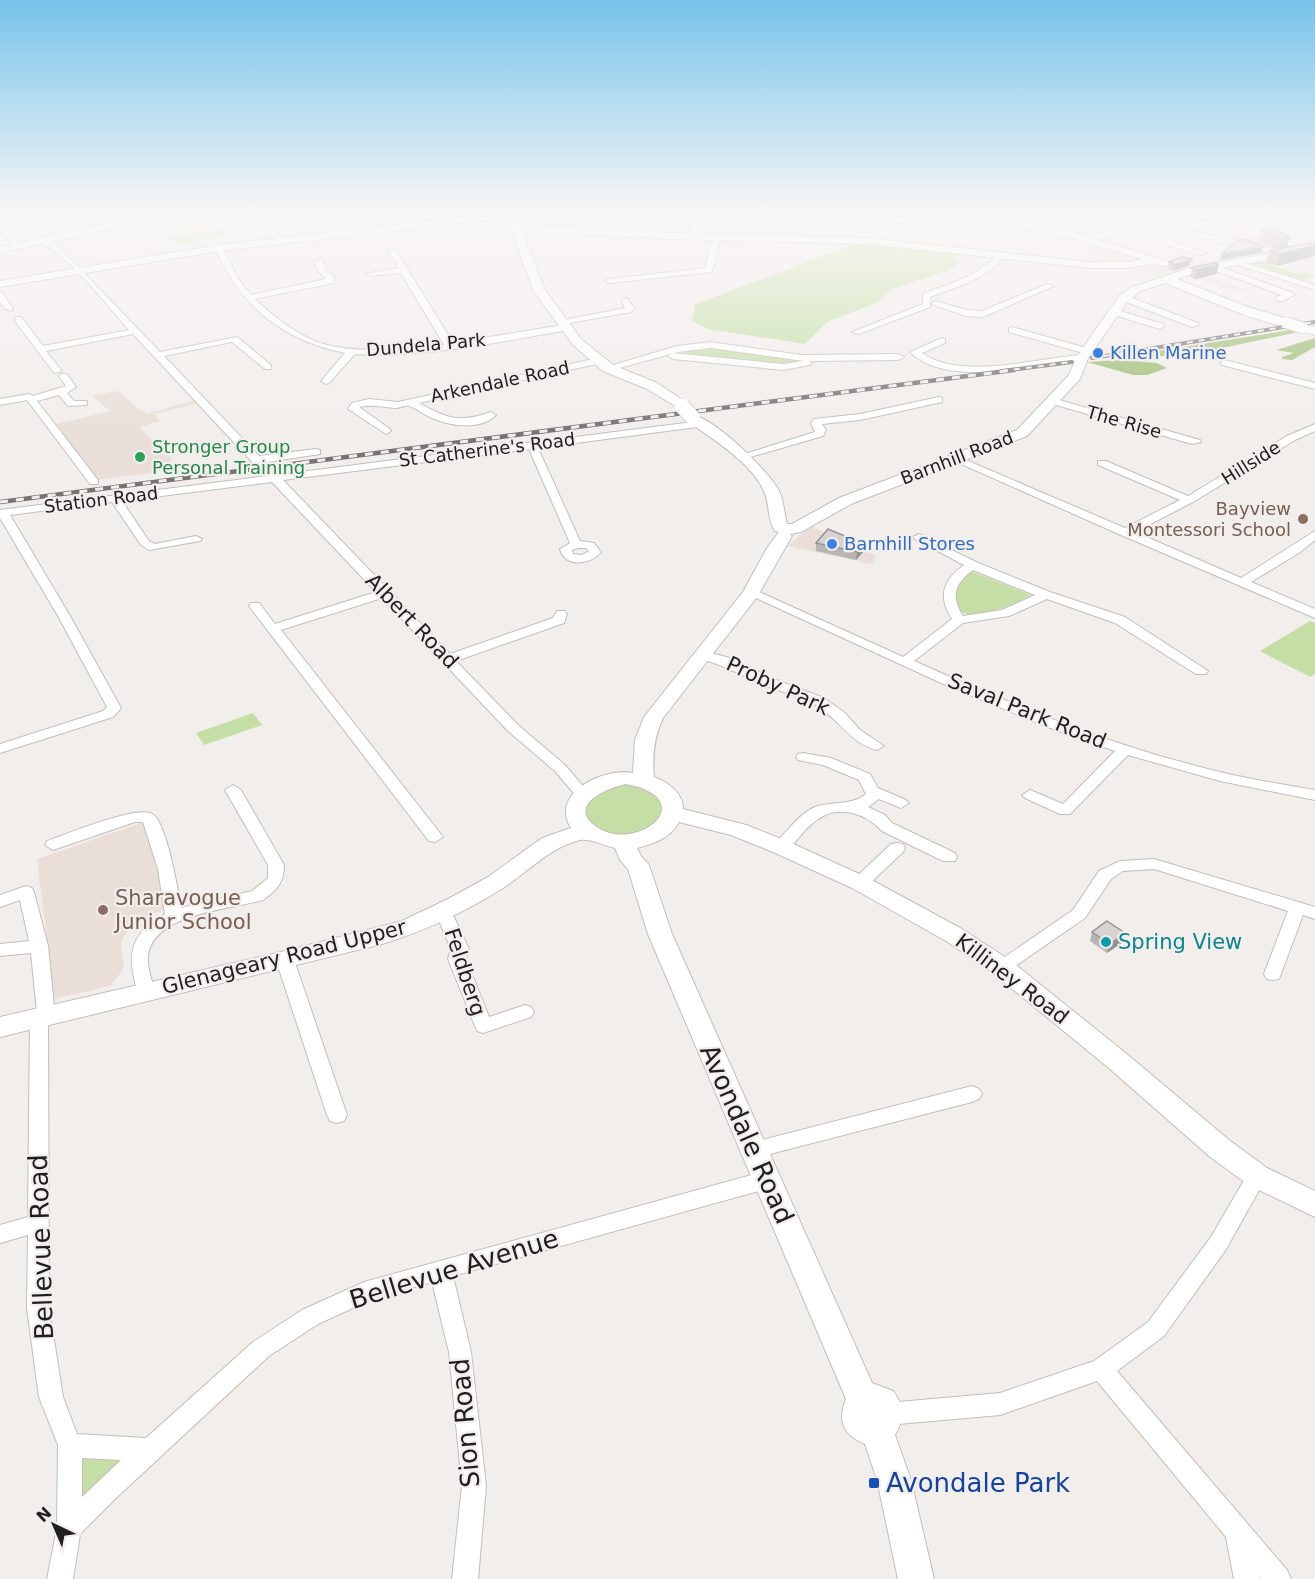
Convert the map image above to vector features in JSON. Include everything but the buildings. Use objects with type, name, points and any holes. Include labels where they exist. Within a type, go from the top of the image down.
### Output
[{"type":"street","name":"Albert Road","points":[[95,289],[513,728],[589,789]]},
{"type":"street","name":"Dundela Park","points":[[241,289],[249,298],[305,340],[330,348],[352,351],[397,351],[449,345],[565,324],[628,310],[630,307],[626,301]]},
{"type":"street","points":[[249,298],[293,289]]},
{"type":"street","points":[[415,289],[449,345]]},
{"type":"street","points":[[539,289],[578,342],[603,364],[652,386],[681,406],[754,468],[772,493],[777,519],[787,531]]},
{"type":"street","points":[[929,304],[926,296],[945,289]]},
{"type":"street","points":[[856,332],[929,304],[966,313],[982,314],[1043,289]]},
{"type":"street","name":"Barnhill Road","points":[[635,779],[642,765],[647,730],[654,717],[752,593],[775,548],[787,531],[846,501],[1022,433],[1075,376],[1084,355],[1114,312],[1124,298],[1137,289]]},
{"type":"street","points":[[1187,289],[1240,309],[1309,330]]},
{"type":"street","points":[[1273,289],[1290,295],[1279,299]]},
{"type":"street","points":[[0,295],[9,309]]},
{"type":"street","points":[[1124,298],[1195,325]]},
{"type":"street","points":[[1114,312],[1160,327]]},
{"type":"street","points":[[0,402],[61,393],[71,387],[18,319]]},
{"type":"street","points":[[1012,330],[1084,355]]},
{"type":"street","points":[[41,349],[135,331]]},
{"type":"street","points":[[158,355],[234,339],[268,368]]},
{"type":"street","points":[[942,342],[915,352],[925,359],[954,370],[1084,355]]},
{"type":"street","points":[[680,352],[723,345],[803,361]]},
{"type":"street","points":[[326,381],[352,351]]},
{"type":"street","points":[[680,352],[783,367],[803,361],[899,357]]},
{"type":"street","name":"Arkendale Road","points":[[406,403],[603,364],[680,352]]},
{"type":"street","points":[[1225,363],[1315,386]]},
{"type":"street","points":[[61,393],[72,404],[84,403]]},
{"type":"street","points":[[31,399],[94,482]]},
{"type":"street","points":[[740,457],[819,434],[821,430],[816,423],[819,422],[939,400]]},
{"type":"street","name":"The Rise","points":[[1052,401],[1196,442]]},
{"type":"street","points":[[386,431],[353,409],[355,405],[369,402],[406,403],[456,424],[492,415]]},
{"type":"street","points":[[846,418],[861,426]]},
{"type":"street","name":"St Catherine's Road","points":[[264,468],[532,445],[697,421]]},
{"type":"street","name":"Hillside","points":[[1125,533],[1189,500],[1291,438],[1315,427]]},
{"type":"street","points":[[532,445],[576,544]]},
{"type":"street","points":[[264,468],[316,452]]},
{"type":"street","points":[[955,459],[1315,614]]},
{"type":"street","points":[[1102,463],[1189,500]]},
{"type":"street","name":"Station Road","points":[[1,513],[115,498],[264,468]]},
{"type":"street","points":[[115,498],[145,543],[153,548],[196,539]]},
{"type":"street","points":[[0,749],[108,714],[114,708],[64,616],[1,513]]},
{"type":"street","points":[[1242,582],[1295,550],[1315,534]]},
{"type":"street","points":[[919,537],[972,566],[1046,595],[1120,620],[1201,670]]},
{"type":"street","points":[[959,620],[948,598],[950,587],[953,579],[972,566]]},
{"type":"street","points":[[272,629],[384,593]]},
{"type":"street","name":"Saval Park Road","points":[[752,593],[1006,706],[1125,750],[1203,773],[1315,795]]},
{"type":"street","points":[[906,661],[959,620],[1005,613],[1046,595]]},
{"type":"street","points":[[255,606],[435,837]]},
{"type":"street","points":[[449,659],[559,620],[561,614]]},
{"type":"street","name":"Proby Park","points":[[703,655],[729,662],[769,682],[829,706],[849,728],[877,746]]},
{"type":"street","points":[[1030,795],[1065,811],[1125,750]]},
{"type":"street","points":[[803,757],[826,760],[865,777],[874,795]]},
{"type":"street","points":[[635,779],[662,789],[669,795],[674,804],[674,813],[665,828],[634,849],[602,838],[582,826],[576,806],[589,789],[635,779]]},
{"type":"street","points":[[146,992],[139,953],[144,938],[159,925],[174,917],[256,896],[266,890],[276,879],[276,865],[233,790]]},
{"type":"street","points":[[781,847],[807,819],[819,812],[855,807],[879,793],[901,803]]},
{"type":"street","points":[[855,807],[880,819],[887,827],[900,834],[949,857]]},
{"type":"street","name":"Killiney Road","points":[[674,813],[738,830],[781,847],[860,883],[941,928],[1002,967],[1119,1062],[1182,1118],[1257,1176],[1315,1204]]},
{"type":"street","points":[[53,845],[134,817],[147,817],[166,869],[174,917]]},
{"type":"street","name":"Glenageary Road Upper","points":[[0,1027],[285,960],[410,927],[496,882],[550,843],[582,826]]},
{"type":"street","points":[[860,883],[897,848]]},
{"type":"street","name":"Avondale Road","points":[[634,849],[660,934],[766,1180],[877,1418],[894,1480],[916,1579]]},
{"type":"street","points":[[1002,967],[1041,943],[1079,914],[1105,875],[1120,866],[1154,864],[1315,913]]},
{"type":"street","name":"Bellevue Road","points":[[0,901],[26,892],[39,946],[42,1018],[38,1308],[51,1397],[70,1445],[69,1528],[60,1579]]},
{"type":"street","points":[[1273,974],[1297,908]]},
{"type":"street","name":"Feldberg","points":[[443,911],[460,949],[457,959],[483,1026],[525,1012]]},
{"type":"street","points":[[0,950],[39,946]]},
{"type":"street","points":[[285,960],[337,1115]]},
{"type":"street","points":[[754,1150],[972,1094]]},
{"type":"street","points":[[877,1418],[1000,1404],[1101,1369],[1156,1329],[1218,1244],[1257,1176]]},
{"type":"street","name":"Bellevue Avenue","points":[[69,1528],[107,1489],[261,1349],[310,1317],[372,1289],[766,1180]]},
{"type":"street","points":[[0,1234],[39,1223]]},
{"type":"street","name":"Sion Road","points":[[440,1269],[460,1352],[474,1486],[465,1579]]},
{"type":"street","points":[[1101,1369],[1278,1579]]},
{"type":"street","points":[[70,1445],[149,1450]]},
{"type":"street","points":[[1238,1532],[1247,1579]]},
{"type":"shaded area","points":[[1228,289],[1247,290],[1239,292]]},
{"type":"shaded area","points":[[119,391],[140,411],[147,414],[194,400],[197,404],[154,414],[160,421],[139,427],[173,460],[169,461],[174,466],[158,469],[158,472],[97,480],[57,424],[110,411],[92,396]]},
{"type":"shaded area","points":[[810,526],[877,556],[871,564],[788,546]]},
{"type":"shaded area","name":"Sharavogue Junior School","points":[[144,822],[167,908],[145,918],[127,932],[121,941],[124,965],[110,986],[54,999],[37,859]]},
{"type":"green space","points":[[736,289],[893,289],[876,303],[827,322],[805,344],[708,329],[692,321],[695,307],[693,305]]},
{"type":"green space","points":[[1297,329],[1303,331],[1208,351],[1144,358],[1120,357]]},
{"type":"green space","points":[[1315,338],[1315,347],[1292,360],[1282,359],[1282,357],[1294,353],[1276,350]]},
{"type":"green space","points":[[706,346],[796,359],[796,362],[782,364],[690,356],[682,351]]},
{"type":"green space","points":[[1120,360],[1157,363],[1167,368],[1147,375],[1133,375],[1087,362]]},
{"type":"green space","points":[[971,571],[1031,595],[992,612],[969,614],[960,612],[954,603],[956,581]]},
{"type":"green space","points":[[1310,621],[1315,623],[1315,674],[1310,677],[1260,651]]},
{"type":"green space","points":[[253,713],[262,725],[204,745],[196,733]]},
{"type":"green space","points":[[626,784],[648,788],[668,808],[650,833],[606,835],[586,819],[588,803],[597,793]]},
{"type":"green space","points":[[83,1455],[124,1459],[79,1504],[81,1459]]},
{"type":"railway","points":[[1092,358],[1315,322]]},
{"type":"railway","points":[[1002,371],[1072,362]]},
{"type":"railway","points":[[0,502],[1014,370]]},
{"type":"place","name":"Killen Marine","points":[[1098,353]]},
{"type":"place","name":"Stronger Group Personal Training","points":[[140,457]]},
{"type":"place","name":"Bayview Montessori School","points":[[1303,519]]},
{"type":"place","name":"Barnhill Stores","points":[[832,544]]},
{"type":"place","name":"Sharavogue Junior School","points":[[103,910]]},
{"type":"place","name":"Spring View","points":[[1106,942]]},
{"type":"place","name":"Avondale Park","points":[[874,1483]]}]
